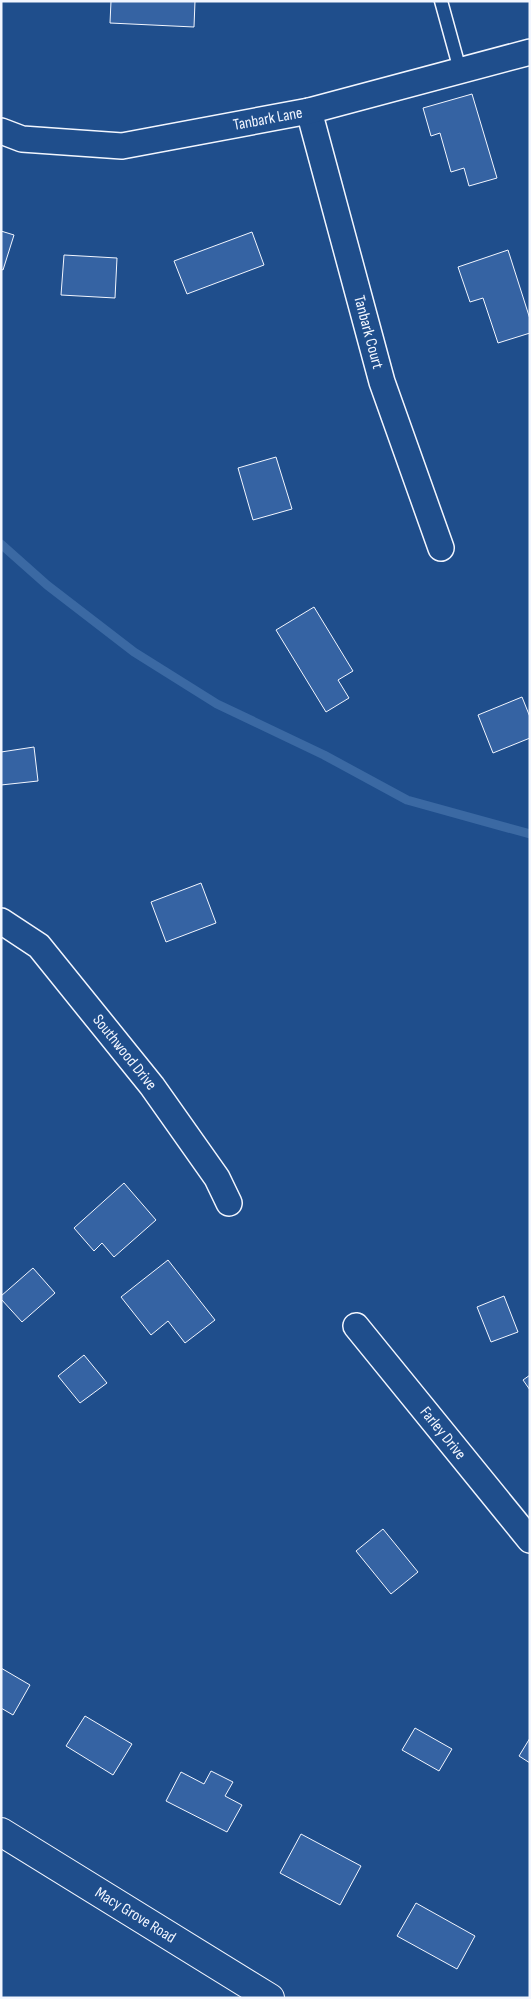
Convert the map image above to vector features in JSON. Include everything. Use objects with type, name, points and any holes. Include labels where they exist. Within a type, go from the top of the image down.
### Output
[{"type":"main road","name":"Macy Grove Road","points":[[1,1832],[270,1998]]},
{"type":"street","name":"Tanbark Lane","points":[[1,131],[22,139],[122,146],[309,110],[530,52]]},
{"type":"street","name":"Tanbark Court","points":[[309,110],[382,382],[440,548]]},
{"type":"street","name":"Southwood Drive","points":[[1,921],[39,946],[152,1086],[217,1178],[229,1203]]},
{"type":"street","name":"Farley Drive","points":[[356,1326],[530,1540]]},
{"type":"lane","points":[[441,1],[460,70]]},
{"type":"building","points":[[111,1],[195,1],[194,27],[110,23]]},
{"type":"building","points":[[472,94],[497,178],[469,186],[464,168],[451,172],[440,133],[431,136],[423,108]]},
{"type":"building","points":[[1,231],[14,235],[3,270],[1,269]]},
{"type":"building","points":[[252,232],[264,265],[187,294],[174,261]]},
{"type":"building","points":[[508,250],[530,319],[530,333],[498,343],[483,298],[470,302],[458,267]]},
{"type":"building","points":[[64,255],[117,258],[115,298],[61,295]]},
{"type":"building","points":[[276,457],[292,509],[253,520],[238,468]]},
{"type":"building","points":[[314,607],[353,671],[338,680],[349,698],[326,712],[276,630]]},
{"type":"building","points":[[522,697],[530,717],[530,738],[493,753],[478,715]]},
{"type":"building","points":[[34,747],[38,781],[1,785],[1,752]]},
{"type":"building","points":[[201,883],[216,923],[166,942],[151,902]]},
{"type":"building","points":[[124,1183],[156,1220],[114,1257],[102,1243],[94,1251],[74,1228]]},
{"type":"building","points":[[168,1260],[215,1320],[185,1343],[168,1321],[151,1335],[121,1297]]},
{"type":"building","points":[[33,1268],[55,1293],[22,1322],[1,1299],[1,1296]]},
{"type":"building","points":[[504,1296],[518,1332],[491,1342],[477,1307]]},
{"type":"building","points":[[84,1355],[107,1383],[80,1403],[58,1376]]},
{"type":"building","points":[[530,1375],[530,1390],[523,1380]]},
{"type":"building","points":[[383,1529],[418,1572],[391,1594],[356,1551]]},
{"type":"building","points":[[1,1668],[30,1685],[13,1715],[1,1708]]},
{"type":"building","points":[[85,1716],[132,1744],[113,1775],[66,1746]]},
{"type":"building","points":[[415,1728],[452,1749],[439,1771],[402,1750]]},
{"type":"building","points":[[530,1738],[530,1763],[519,1756]]},
{"type":"building","points":[[211,1771],[233,1782],[225,1796],[242,1805],[227,1832],[166,1801],[181,1772],[204,1784]]},
{"type":"building","points":[[301,1834],[361,1866],[340,1905],[280,1873]]},
{"type":"building","points":[[416,1903],[475,1936],[457,1969],[397,1936]]},
{"type":"waterway","points":[[1,544],[47,585],[134,652],[217,704],[324,755],[407,800],[530,834]]}]
